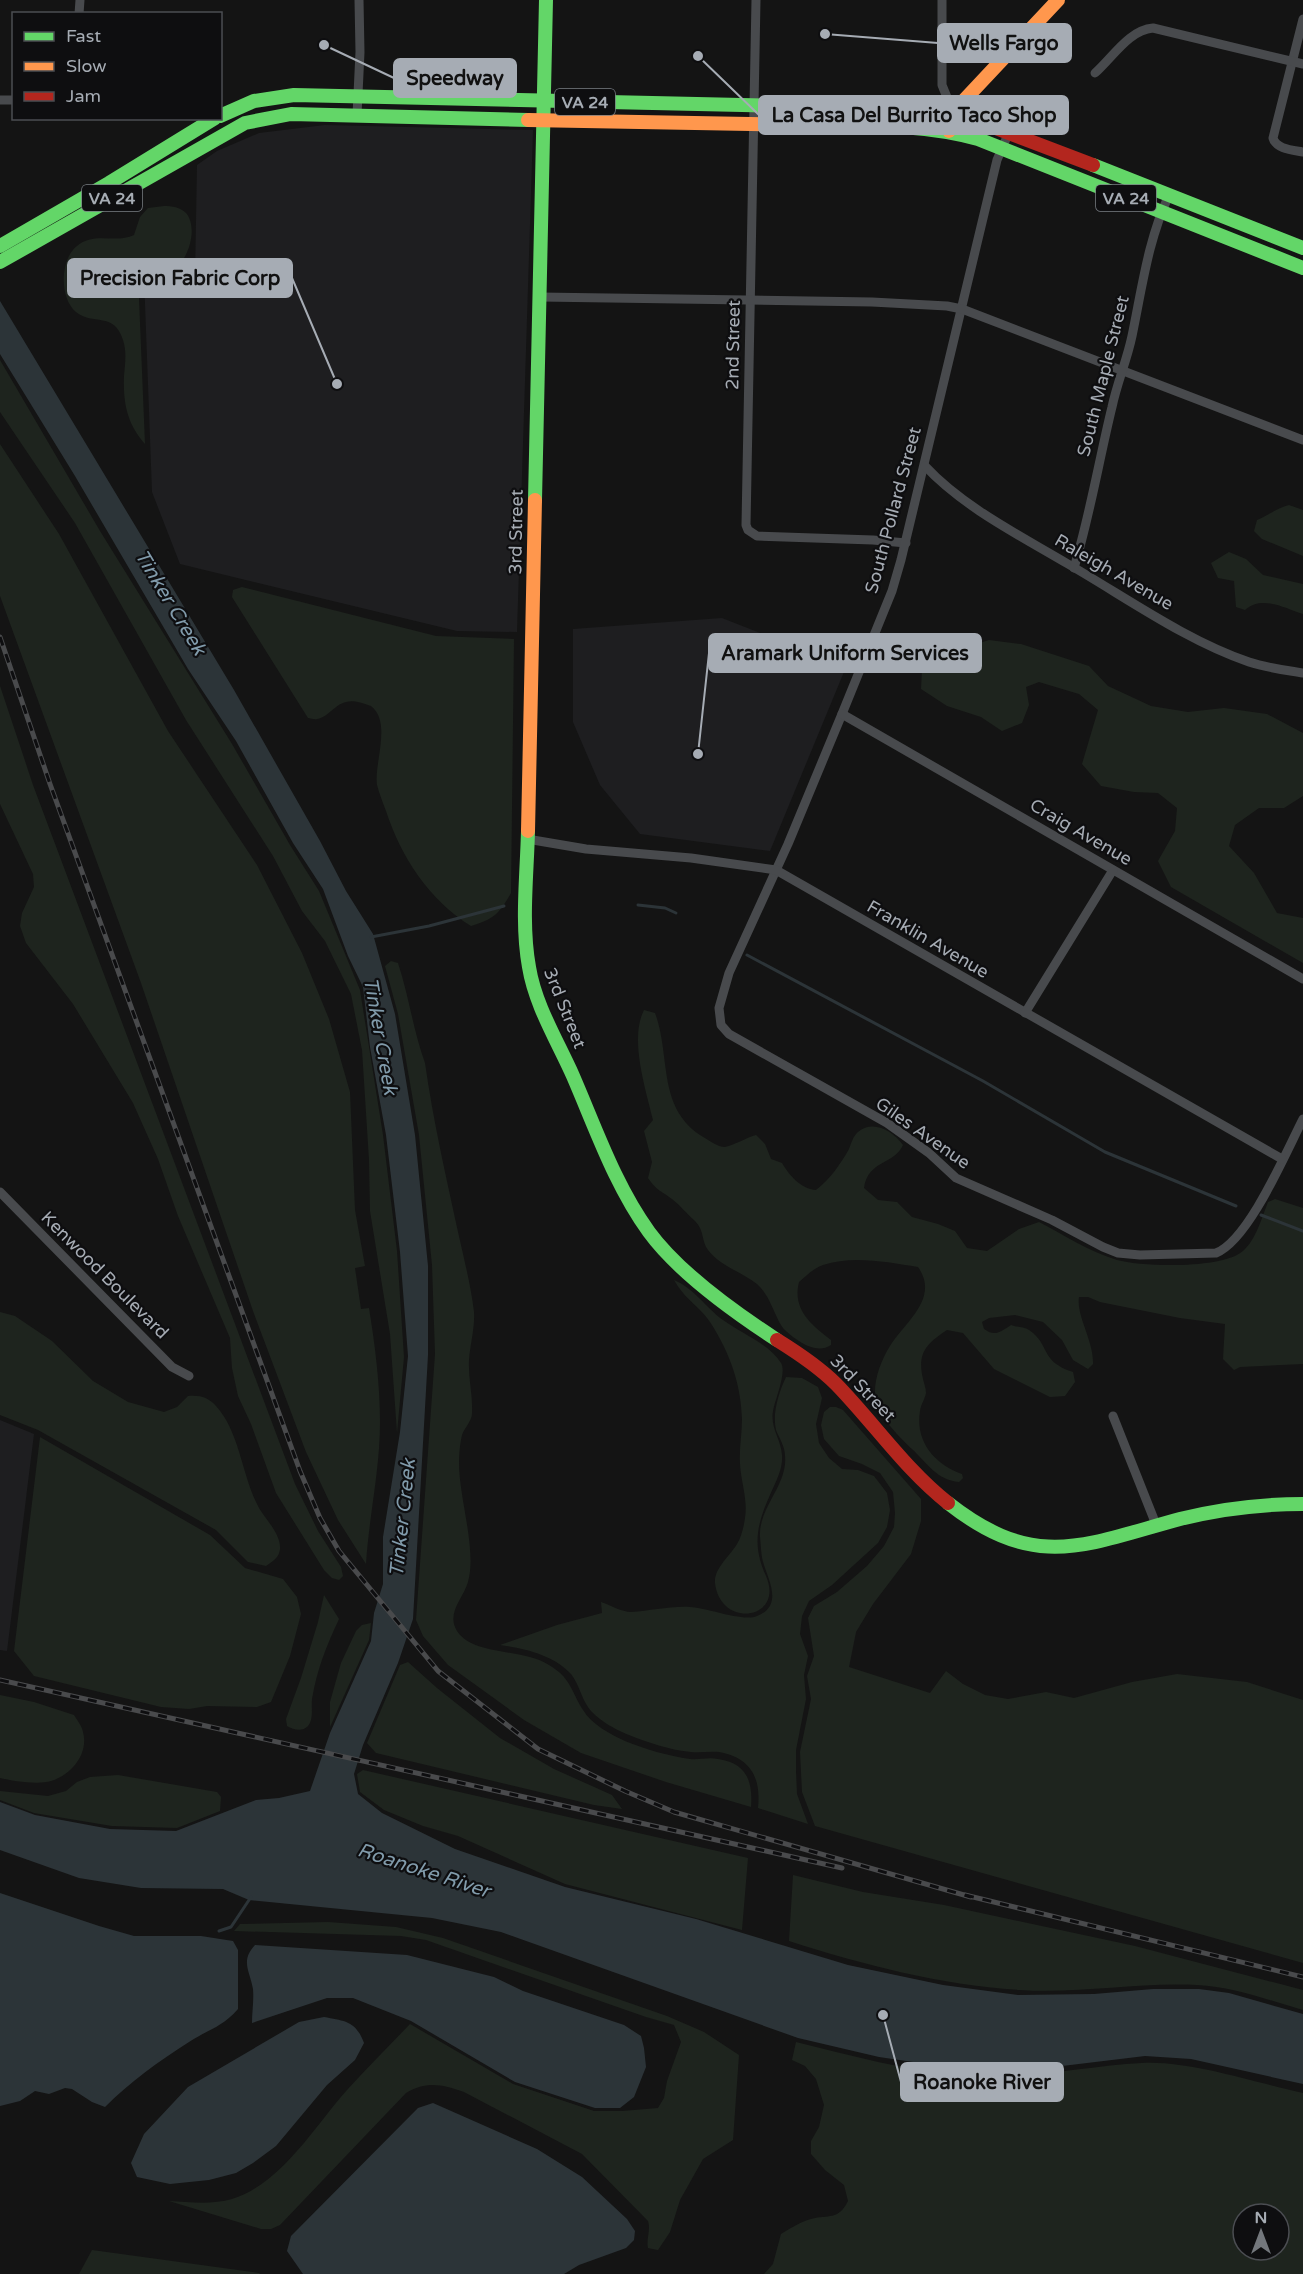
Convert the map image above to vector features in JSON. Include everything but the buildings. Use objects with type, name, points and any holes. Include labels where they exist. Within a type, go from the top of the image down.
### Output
[{"type":"main road","name":"3rd Street","points":[[546,0],[526,934],[531,974],[602,1145],[642,1223],[652,1237],[725,1305],[820,1368],[941,1498],[968,1520],[1005,1538],[1060,1549],[1105,1543],[1211,1513],[1252,1507],[1303,1504]]},
{"type":"main road","points":[[949,131],[953,112],[1058,0]]},
{"type":"main road","name":"VA 24","points":[[222,115],[254,101],[294,95],[920,109],[953,112],[1303,248]]},
{"type":"main road","name":"VA 24","points":[[0,262],[245,123],[291,114],[754,125],[902,126],[949,131],[978,139],[1303,268]]},
{"type":"main road","name":"VA 24","points":[[0,246],[212,120]]},
{"type":"street","points":[[357,115],[360,52],[359,0]]},
{"type":"street","name":"2nd Street","points":[[756,0],[747,430],[748,530],[757,536],[906,543]]},
{"type":"street","points":[[942,0],[942,85],[953,112]]},
{"type":"street","points":[[1303,19],[1273,138],[1274,143],[1279,146],[1303,152]]},
{"type":"street","points":[[1095,73],[1133,35],[1145,28],[1154,28],[1303,64]]},
{"type":"street","name":"South Pollard Street","points":[[719,1018],[719,1008],[729,973],[776,870],[892,591],[925,466],[1000,149],[1009,132]]},
{"type":"street","name":"South Maple Street","points":[[1074,567],[1084,534],[1118,382],[1132,339],[1141,284],[1161,212],[1169,195]]},
{"type":"street","points":[[540,297],[872,302],[947,306],[962,309],[1303,440]]},
{"type":"street","name":"Raleigh Avenue","points":[[925,466],[956,493],[999,523],[1159,618],[1228,654],[1263,666],[1303,674]]},
{"type":"street","name":"Craig Avenue","points":[[842,714],[1303,979]]},
{"type":"street","name":"Franklin Avenue","points":[[527,839],[586,849],[692,858],[776,870],[1282,1159]]},
{"type":"street","points":[[1025,1013],[1113,870]]},
{"type":"street","name":"Giles Avenue","points":[[719,1018],[721,1025],[729,1034],[887,1123],[929,1153],[956,1178],[1052,1220],[1103,1247],[1133,1255],[1216,1253],[1224,1250],[1241,1233],[1303,1119]]},
{"type":"street","name":"Kenwood Boulevard","points":[[0,1192],[172,1367],[189,1376]]},
{"type":"street","points":[[1113,1416],[1157,1527]]},
{"type":"shaded area","points":[[325,125],[533,130],[517,632],[457,631],[180,564],[152,492],[144,277],[195,277],[197,165],[217,151],[259,133]]},
{"type":"shaded area","points":[[164,206],[181,209],[190,219],[192,227],[187,253],[177,267],[164,273],[138,274],[145,444],[134,429],[127,413],[124,386],[125,349],[119,331],[109,322],[89,318],[76,312],[70,306],[67,298],[64,279],[67,260],[77,246],[91,239],[134,235],[140,217],[148,208]]},
{"type":"shaded area","points":[[0,360],[100,531],[232,744],[319,891],[360,990],[383,1135],[397,1251],[404,1357],[397,1433],[390,1334],[370,1211],[362,1050],[351,994],[325,941],[302,911],[273,856],[186,720],[75,523],[0,412]]},
{"type":"shaded area","points":[[0,444],[59,534],[168,731],[257,865],[302,953],[329,1019],[350,1092],[355,1210],[365,1266],[355,1268],[361,1309],[369,1308],[379,1393],[378,1458],[366,1564],[338,1520],[306,1452],[253,1311],[141,983],[0,596]]},
{"type":"shaded area","points":[[1289,505],[1303,510],[1303,556],[1262,539],[1254,531],[1257,520]]},
{"type":"shaded area","points":[[1229,552],[1246,559],[1263,575],[1303,584],[1303,614],[1266,603],[1259,603],[1245,610],[1236,607],[1234,581],[1218,578],[1211,563]]},
{"type":"shaded area","points":[[242,587],[436,636],[514,639],[511,893],[495,915],[471,926],[442,904],[418,876],[392,828],[377,785],[381,732],[377,713],[371,706],[354,701],[341,704],[323,717],[308,718],[232,597],[233,590]]},
{"type":"shaded area","points":[[722,618],[846,667],[770,851],[640,834],[600,785],[573,722],[573,629]]},
{"type":"shaded area","points":[[989,640],[1021,644],[1089,666],[1108,686],[1151,706],[1188,712],[1224,708],[1267,714],[1303,733],[1303,796],[1284,808],[1259,808],[1235,825],[1229,846],[1254,873],[1277,913],[1303,918],[1303,963],[1171,887],[1158,861],[1175,831],[1177,808],[1158,793],[1134,792],[1101,786],[1082,764],[1098,710],[1079,694],[1039,682],[1026,687],[1029,705],[1022,723],[1002,731],[981,717],[947,706],[921,689],[922,669],[955,651]]},
{"type":"shaded area","points":[[0,686],[33,785],[295,1484],[318,1531],[341,1567],[343,1576],[339,1580],[332,1578],[324,1570],[276,1493],[251,1424],[238,1396],[232,1368],[230,1338],[133,1103],[73,1004],[26,943],[20,926],[22,913],[34,887],[33,874],[0,804]]},
{"type":"shaded area","points":[[391,961],[398,963],[425,1063],[474,1312],[469,1360],[472,1413],[462,1435],[459,1460],[469,1540],[470,1569],[466,1588],[454,1612],[454,1624],[464,1639],[474,1644],[525,1656],[549,1665],[570,1685],[586,1715],[601,1728],[619,1738],[673,1756],[693,1759],[715,1758],[736,1765],[742,1769],[749,1782],[751,1807],[666,1782],[581,1753],[524,1720],[448,1665],[423,1636],[416,1620],[435,1354],[432,1265],[419,1135],[398,1014],[385,966]]},
{"type":"shaded area","points":[[644,1010],[655,1013],[660,1029],[667,1079],[677,1110],[686,1123],[700,1135],[725,1147],[756,1135],[765,1144],[771,1159],[782,1163],[800,1184],[816,1190],[838,1166],[858,1132],[870,1127],[882,1128],[894,1135],[903,1145],[894,1156],[871,1172],[864,1188],[878,1200],[897,1202],[912,1217],[955,1231],[967,1248],[987,1251],[1019,1229],[1039,1222],[1087,1248],[1117,1260],[1163,1265],[1201,1264],[1233,1257],[1243,1251],[1255,1235],[1268,1202],[1275,1199],[1303,1208],[1303,1364],[1240,1367],[1234,1370],[1223,1359],[1225,1324],[1180,1318],[1100,1302],[1088,1297],[1079,1297],[1079,1304],[1093,1355],[1093,1364],[1088,1369],[1073,1360],[1062,1340],[1043,1322],[1015,1315],[989,1318],[982,1322],[984,1329],[991,1333],[1001,1331],[1011,1325],[1029,1330],[1040,1341],[1055,1363],[1073,1372],[1075,1382],[1065,1396],[1050,1397],[994,1369],[963,1333],[947,1330],[929,1345],[921,1362],[926,1393],[919,1422],[924,1441],[935,1458],[962,1474],[963,1478],[959,1482],[951,1481],[939,1475],[891,1428],[878,1408],[875,1396],[876,1381],[883,1359],[923,1299],[924,1278],[918,1267],[858,1260],[846,1260],[820,1266],[799,1282],[798,1300],[810,1322],[831,1340],[831,1345],[825,1348],[813,1348],[786,1331],[762,1289],[713,1256],[706,1247],[698,1225],[675,1201],[656,1188],[648,1178],[652,1162],[644,1131],[653,1120],[638,1050],[638,1035]]},
{"type":"shaded area","points":[[674,1280],[688,1288],[723,1320],[769,1350],[776,1356],[782,1367],[782,1379],[772,1417],[781,1449],[782,1463],[758,1530],[758,1552],[769,1591],[767,1602],[760,1610],[750,1613],[738,1613],[728,1607],[719,1598],[715,1583],[717,1572],[738,1541],[745,1518],[746,1504],[740,1458],[742,1419],[737,1382],[729,1358],[712,1325]]},
{"type":"shaded area","points":[[0,1312],[15,1316],[52,1341],[93,1381],[128,1402],[164,1412],[177,1407],[188,1396],[204,1397],[210,1400],[224,1417],[230,1429],[253,1496],[278,1538],[280,1549],[275,1559],[266,1566],[248,1562],[216,1530],[38,1430],[0,1415]]},
{"type":"shaded area","points":[[786,1377],[802,1378],[818,1387],[822,1398],[816,1424],[819,1443],[829,1458],[842,1469],[858,1470],[874,1476],[887,1493],[890,1510],[887,1527],[878,1543],[832,1585],[809,1601],[802,1616],[800,1634],[808,1656],[804,1675],[806,1699],[796,1750],[796,1771],[797,1794],[808,1824],[758,1808],[756,1779],[747,1765],[739,1759],[719,1752],[691,1752],[667,1748],[618,1730],[601,1720],[592,1711],[574,1678],[564,1667],[547,1657],[500,1645],[557,1625],[602,1613],[601,1602],[631,1612],[690,1607],[751,1617],[765,1612],[770,1606],[772,1593],[762,1559],[760,1537],[763,1516],[785,1467],[785,1452],[776,1430],[775,1417]]},
{"type":"shaded area","points":[[830,1407],[843,1410],[921,1499],[921,1521],[911,1554],[873,1604],[856,1632],[849,1667],[930,1693],[946,1671],[963,1684],[985,1695],[1008,1699],[1046,1692],[1074,1698],[1132,1682],[1177,1674],[1247,1682],[1303,1700],[1303,1963],[815,1826],[802,1792],[800,1752],[811,1699],[807,1676],[814,1656],[808,1618],[814,1606],[837,1592],[867,1566],[884,1546],[894,1527],[895,1513],[893,1492],[880,1473],[839,1456],[824,1439],[821,1425],[824,1412]]},
{"type":"shaded area","points":[[0,1420],[34,1434],[7,1651],[0,1650]]},
{"type":"shaded area","points":[[40,1437],[210,1535],[245,1568],[283,1579],[297,1597],[301,1614],[290,1656],[271,1702],[257,1707],[207,1706],[189,1709],[161,1707],[34,1676],[14,1651]]},
{"type":"shaded area","points":[[324,1595],[339,1619],[316,1678],[310,1723],[301,1730],[295,1729],[287,1726],[286,1719],[301,1678]]},
{"type":"shaded area","points":[[371,1623],[369,1640],[330,1727],[330,1702],[341,1663],[356,1631],[362,1625]]},
{"type":"shaded area","points":[[408,1662],[500,1738],[554,1769],[612,1795],[622,1809],[594,1805],[376,1753],[367,1743],[400,1665]]},
{"type":"shaded area","points":[[0,1695],[34,1702],[74,1715],[82,1728],[84,1740],[77,1763],[65,1774],[46,1782],[0,1778]]},
{"type":"shaded area","points":[[363,1770],[748,1858],[742,1930],[565,1884],[458,1836],[423,1826],[384,1810],[360,1792],[357,1774]]},
{"type":"shaded area","points":[[118,1775],[217,1792],[221,1797],[220,1811],[177,1828],[112,1826],[34,1813],[0,1800],[0,1791],[48,1796],[66,1791],[77,1782],[90,1777]]},
{"type":"shaded area","points":[[793,1875],[863,1892],[944,1905],[1135,1946],[1303,1990],[1303,2010],[1251,1994],[1211,1986],[1153,1985],[1042,1991],[1020,1990],[961,1984],[874,1966],[789,1941]]},
{"type":"shaded area","points":[[328,1922],[396,1927],[443,1938],[667,2016],[704,2032],[739,2055],[733,2140],[703,2159],[680,2200],[670,2232],[658,2250],[648,2248],[648,2221],[582,2154],[464,2092],[434,2085],[413,2089],[406,2093],[280,2225],[271,2229],[261,2229],[169,2201],[201,2203],[224,2201],[250,2191],[266,2180],[296,2152],[347,2090],[410,2024],[513,2084],[594,2111],[658,2108],[664,2098],[667,2081],[681,2042],[674,2025],[426,1940],[401,1936],[234,1931],[240,1924]]},
{"type":"shaded area","points":[[796,2042],[859,2058],[944,2074],[988,2077],[1032,2075],[1160,2063],[1223,2073],[1303,2093],[1303,2274],[764,2274],[773,2264],[781,2234],[807,2220],[837,2214],[848,2201],[844,2185],[825,2170],[811,2154],[811,2141],[819,2127],[824,2105],[816,2079],[805,2066],[792,2060]]},
{"type":"shaded area","points":[[92,2250],[259,2273],[260,2274],[79,2274]]},
{"type":"water","name":"Tinker Creek","points":[[0,301],[234,690],[346,891],[373,934],[395,1014],[415,1135],[428,1266],[428,1355],[413,1619],[398,1663],[363,1745],[354,1774],[358,1794],[382,1813],[455,1849],[565,1887],[696,1919],[848,1965],[943,1985],[1018,1995],[1199,1989],[1229,1993],[1303,2014],[1303,2084],[1191,2059],[1145,2056],[1029,2070],[968,2070],[879,2057],[798,2038],[501,1932],[432,1918],[249,1900],[223,1889],[141,1888],[79,1878],[0,1850],[0,1802],[35,1815],[110,1829],[176,1831],[256,1800],[279,1798],[310,1791],[330,1733],[371,1641],[374,1613],[383,1584],[383,1537],[400,1432],[408,1356],[400,1252],[386,1135],[370,1047],[363,987],[348,956],[323,889],[293,843],[236,741],[188,669],[75,476],[0,354]]},
{"type":"water","points":[[0,1893],[134,1936],[201,1936],[233,1941],[238,1950],[238,2009],[220,2024],[156,2064],[105,2107],[92,2102],[72,2089],[65,2088],[49,2094],[35,2091],[20,2101],[0,2106]]},
{"type":"water","points":[[255,1945],[407,1955],[494,1977],[523,1991],[624,2025],[641,2036],[646,2067],[634,2097],[620,2108],[595,2108],[515,2082],[411,2021],[353,1998],[327,1998],[252,2023],[253,1989],[247,1961]]},
{"type":"water","points":[[324,2017],[349,2023],[357,2030],[364,2043],[355,2060],[327,2085],[276,2146],[236,2173],[209,2180],[170,2184],[137,2177],[131,2163],[144,2134],[188,2087],[299,2022]]},
{"type":"water","points":[[433,2103],[537,2149],[582,2177],[627,2219],[635,2231],[634,2240],[626,2248],[579,2265],[564,2274],[303,2274],[287,2251],[291,2236],[418,2108]]},
{"type":"waterway","points":[[638,905],[665,908],[676,913]]},
{"type":"waterway","points":[[371,937],[429,926],[504,906]]},
{"type":"waterway","points":[[747,955],[983,1081],[1105,1152],[1236,1206]]},
{"type":"waterway","points":[[1261,1215],[1303,1231]]},
{"type":"waterway","points":[[219,1931],[231,1927],[251,1897]]},
{"type":"railway","points":[[0,637],[50,784],[300,1471],[320,1518],[339,1551],[438,1671],[538,1749],[674,1812],[971,1897]]},
{"type":"railway","points":[[0,1680],[842,1868]]},
{"type":"railway","points":[[965,1895],[1303,1977]]},
{"type":"traffic: fast","points":[[535,500],[546,0]]},
{"type":"traffic: fast","points":[[222,115],[254,101],[294,95],[920,109],[953,112],[964,116]]},
{"type":"traffic: fast","points":[[0,262],[245,123],[291,114],[528,120]]},
{"type":"traffic: fast","points":[[0,246],[212,120]]},
{"type":"traffic: fast","points":[[799,125],[912,128],[978,139],[1303,268]]},
{"type":"traffic: fast","points":[[1093,165],[1303,248]]},
{"type":"traffic: fast","points":[[528,831],[525,933],[532,981],[542,1009],[616,1176],[637,1214],[661,1247],[691,1277],[777,1340]]},
{"type":"traffic: fast","points":[[948,1503],[979,1525],[1008,1538],[1035,1545],[1061,1547],[1088,1544],[1210,1512],[1257,1506],[1303,1504]]},
{"type":"traffic: slow","points":[[949,131],[953,112],[1058,0]]},
{"type":"traffic: slow","points":[[528,120],[799,125]]},
{"type":"traffic: slow","points":[[528,831],[535,500]]},
{"type":"traffic: jam","points":[[964,116],[1093,165]]},
{"type":"traffic: jam","points":[[777,1340],[823,1372],[836,1384],[918,1476],[948,1503]]},
{"type":"place","name":"Wells Fargo","points":[[825,34]]},
{"type":"place","name":"Speedway","points":[[324,45]]},
{"type":"place","name":"La Casa Del Burrito Taco Shop","points":[[698,56]]},
{"type":"place","name":"Precision Fabric Corp","points":[[337,384]]},
{"type":"place","name":"Aramark Uniform Services","points":[[698,754]]},
{"type":"place","name":"Roanoke River","points":[[883,2015]]}]
